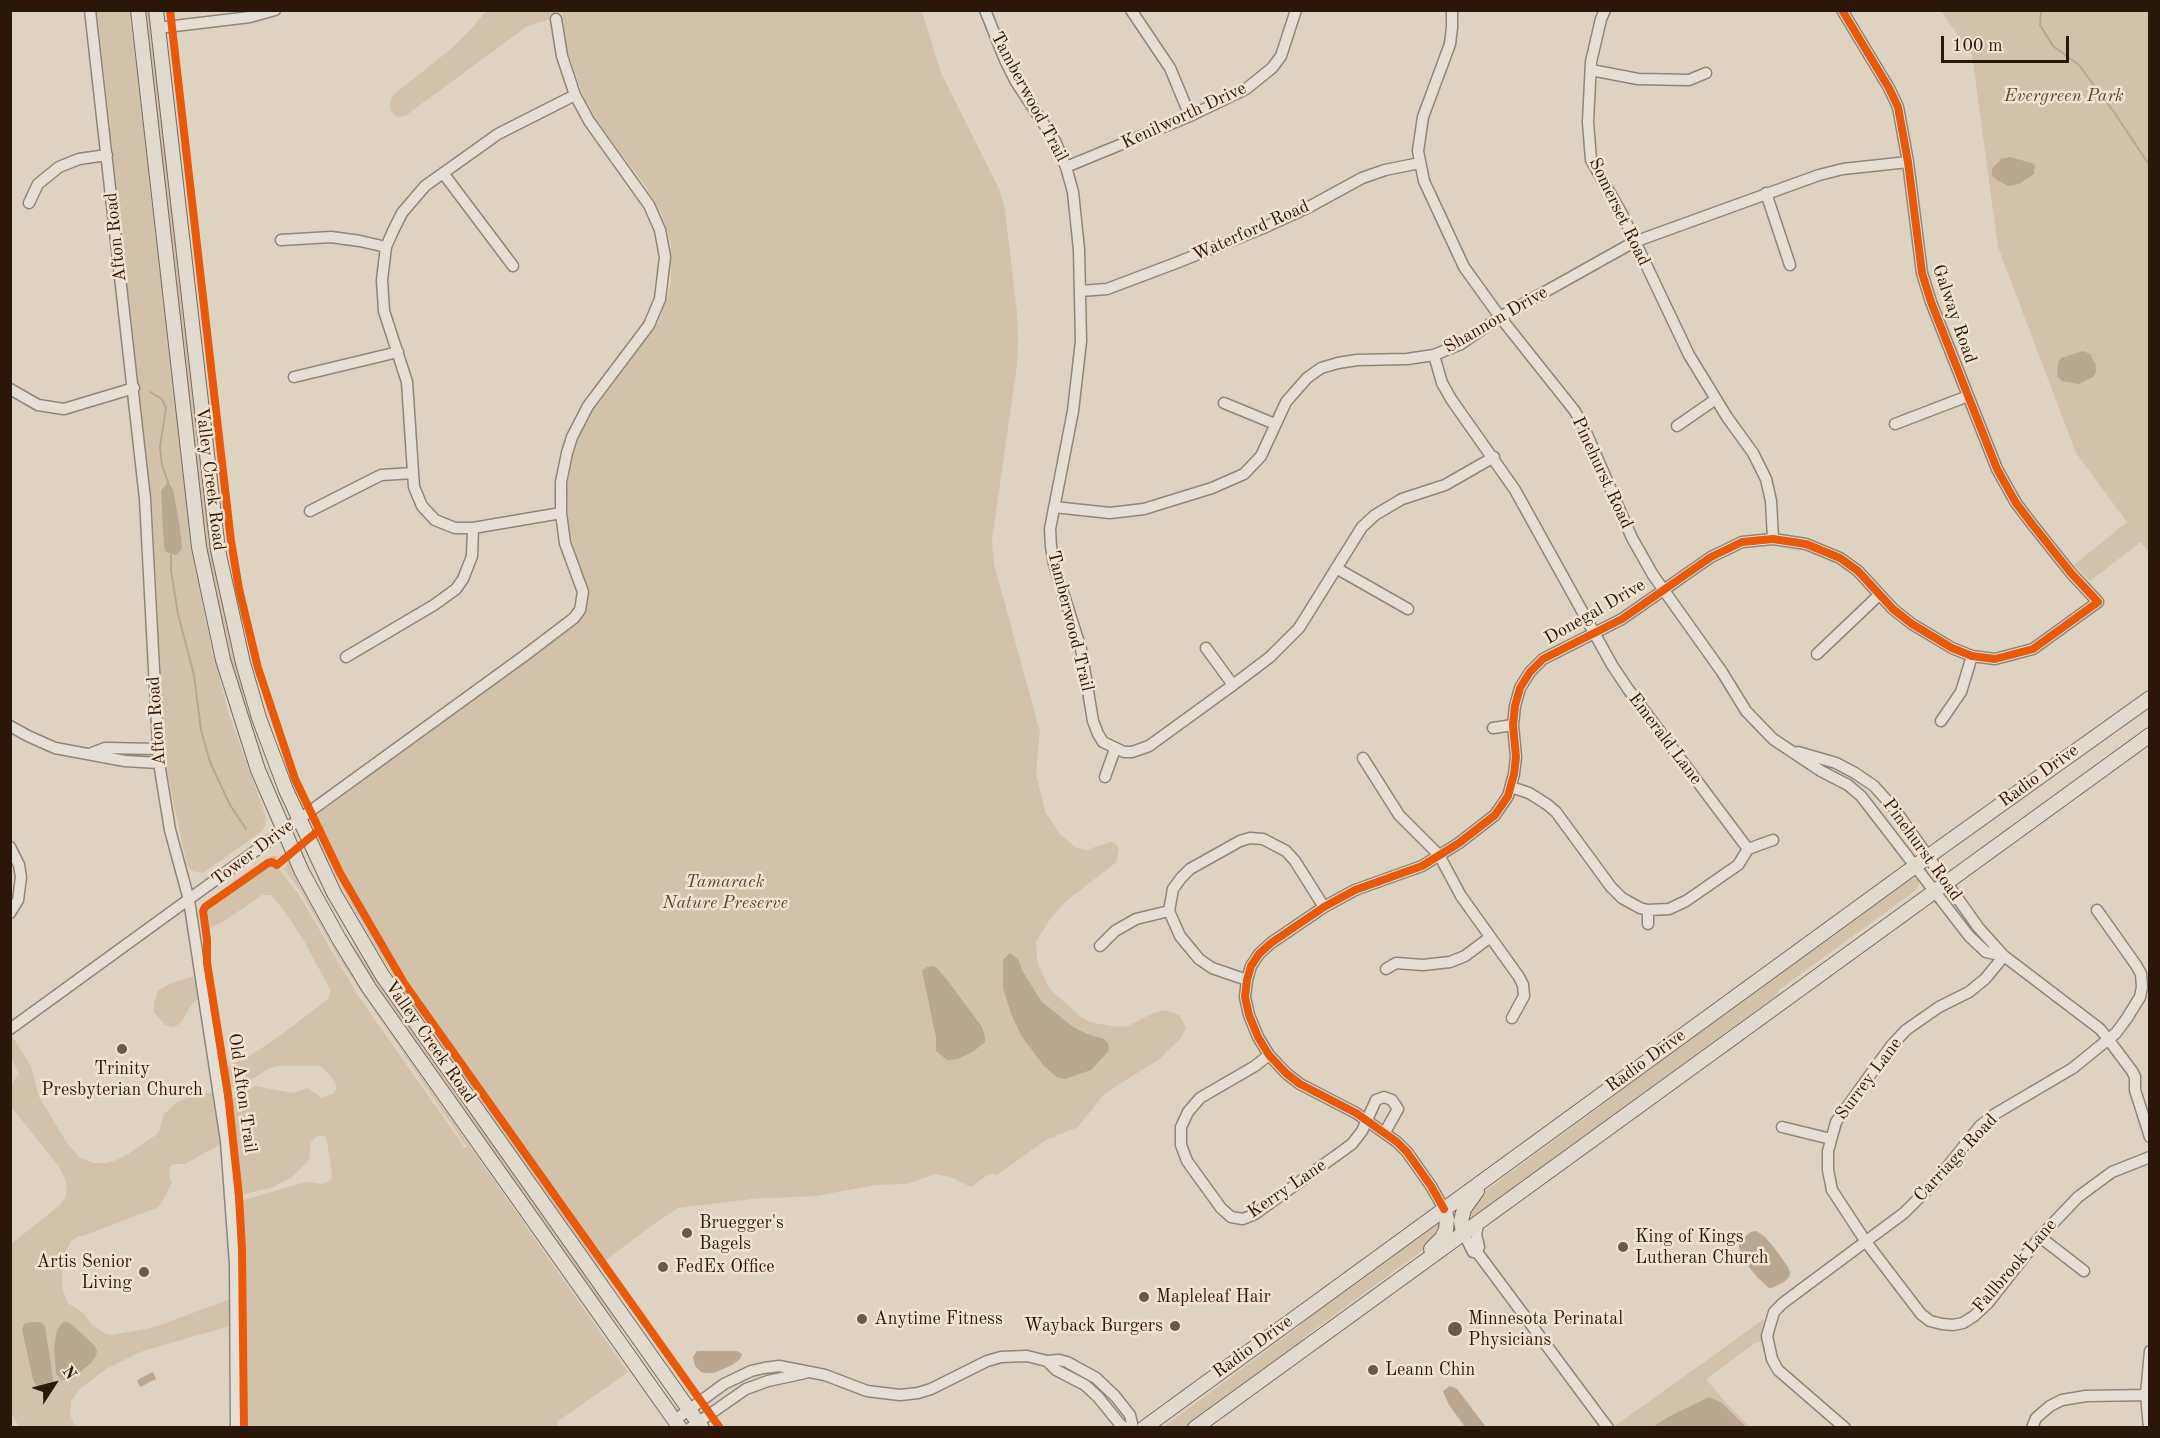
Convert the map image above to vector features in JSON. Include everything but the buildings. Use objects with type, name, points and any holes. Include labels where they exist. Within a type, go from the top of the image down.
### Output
[{"type":"main road","name":"Valley Creek Road","points":[[138,10],[202,566],[233,697],[258,770],[283,831],[329,922],[374,996],[677,1424]]},
{"type":"main road","name":"Valley Creek Road","points":[[156,10],[211,492],[223,578],[233,626],[253,699],[272,754],[298,820],[334,893],[387,983],[690,1410],[697,1426]]},
{"type":"main road","name":"Radio Drive","points":[[1144,1428],[1928,856],[2150,698]]},
{"type":"main road","name":"Radio Drive","points":[[1195,1428],[2150,735]]},
{"type":"main road","points":[[1463,1232],[1461,1219],[1466,1205],[1502,1166]]},
{"type":"main road","points":[[1405,1275],[1444,1235],[1447,1221],[1444,1209]]},
{"type":"street","name":"Afton Road","points":[[90,10],[134,388],[148,534],[157,749],[169,823],[189,900],[229,1162],[235,1264],[236,1428]]},
{"type":"street","points":[[158,28],[250,17],[275,10]]},
{"type":"street","name":"Tamberwood Trail","points":[[985,10],[1016,82],[1055,141],[1073,192],[1076,214],[1081,341],[1072,411],[1050,529],[1054,564],[1081,649],[1093,721],[1103,742],[1115,749]]},
{"type":"street","points":[[1131,10],[1170,68],[1190,116]]},
{"type":"street","name":"Kenilworth Drive","points":[[1066,167],[1190,116],[1246,89],[1272,68],[1281,56],[1296,10]]},
{"type":"street","name":"Pinehurst Road","points":[[1452,10],[1450,44],[1419,133],[1418,151],[1424,181],[1458,256],[1475,284],[1582,423],[1632,538],[1663,591],[1722,672],[1746,711],[1773,739],[1821,771],[1848,785],[1861,796],[1915,866],[1940,886],[2004,957],[2100,1029],[2122,1058],[2123,1067],[2135,1090],[2150,1137]]},
{"type":"street","name":"Somerset Road","points":[[1605,10],[1601,19],[1591,70],[1587,122],[1591,160],[1622,214],[1689,355],[1753,453],[1766,479],[1771,501],[1773,539]]},
{"type":"street","name":"Galway Road","points":[[1842,10],[1898,107],[1908,162],[1922,273],[1931,302],[1997,469],[2016,503],[2071,573],[2098,602]]},
{"type":"street","name":"Tower Drive","points":[[10,1029],[574,618],[583,601],[583,592],[565,543],[561,513],[562,474],[572,437],[598,392],[649,325],[660,298],[665,271],[664,244],[656,217],[650,205],[597,133],[575,96],[562,56],[556,19]]},
{"type":"street","points":[[1591,70],[1638,79],[1689,80],[1706,73]]},
{"type":"street","points":[[561,513],[473,528],[455,528],[445,525],[428,513],[417,497],[413,472],[407,382],[388,324],[382,297],[382,280],[386,247],[402,213],[413,198],[443,173],[498,134],[575,96]]},
{"type":"street","points":[[29,203],[38,184],[59,167],[79,159],[107,155]]},
{"type":"street","name":"Shannon Drive","points":[[1054,507],[1110,513],[1133,511],[1212,488],[1244,474],[1261,456],[1286,402],[1307,378],[1321,368],[1357,360],[1407,359],[1434,355],[1461,344],[1500,317],[1634,242],[1766,193],[1843,169],[1908,162]]},
{"type":"street","name":"Waterford Road","points":[[1080,291],[1107,289],[1263,228],[1309,207],[1362,177],[1420,163]]},
{"type":"street","points":[[443,173],[513,266]]},
{"type":"street","points":[[1766,193],[1790,265]]},
{"type":"street","points":[[281,240],[331,237],[386,247]]},
{"type":"street","points":[[294,377],[398,352]]},
{"type":"street","name":"Emerald Lane","points":[[1434,355],[1442,383],[1451,399],[1494,457],[1515,490],[1628,689],[1748,849]]},
{"type":"street","points":[[10,388],[38,405],[64,409],[134,388]]},
{"type":"street","points":[[1895,424],[1968,396]]},
{"type":"street","points":[[1677,426],[1716,399]]},
{"type":"street","points":[[1224,403],[1275,424]]},
{"type":"street","points":[[1105,777],[1115,749],[1132,752],[1149,746],[1286,643],[1311,612],[1362,527],[1375,514],[1402,499],[1445,485],[1494,457]]},
{"type":"street","points":[[310,511],[381,475],[413,472]]},
{"type":"street","points":[[346,657],[434,605],[456,589],[463,579],[472,555],[473,528]]},
{"type":"street","name":"Donegal Drive","points":[[1246,980],[1259,954],[1271,943],[1324,907],[1355,890],[1422,866],[1495,815],[1508,796],[1511,787],[1516,757],[1513,725],[1515,706],[1530,672],[1543,659],[1595,634],[1663,591],[1695,567],[1731,546],[1742,542],[1773,539],[1806,544],[1840,558],[1858,571],[1893,609],[1929,636],[1972,656],[1995,659],[2033,649],[2098,602]]},
{"type":"street","points":[[1336,568],[1408,609]]},
{"type":"street","points":[[1817,654],[1879,595]]},
{"type":"street","points":[[1206,648],[1233,685]]},
{"type":"street","points":[[1941,721],[1961,692],[1972,656]]},
{"type":"street","points":[[1493,728],[1513,725]]},
{"type":"street","points":[[10,726],[55,747],[125,761],[159,763]]},
{"type":"street","points":[[92,753],[105,748],[157,749]]},
{"type":"street","name":"Pinehurst Road","points":[[1792,751],[1825,758],[1868,781],[1893,807],[1928,856],[1940,886]]},
{"type":"street","points":[[1363,758],[1399,815],[1439,855],[1461,896],[1523,985],[1524,996],[1512,1018]]},
{"type":"street","points":[[1511,787],[1529,793],[1556,812],[1611,887],[1632,905],[1648,910],[1669,909],[1686,902],[1738,865],[1748,849],[1773,840]]},
{"type":"street","points":[[1324,907],[1295,861],[1286,851],[1263,839],[1250,838],[1230,845],[1190,869],[1173,889],[1169,911],[1180,936],[1199,959],[1212,968],[1246,980],[1245,997],[1249,1015],[1269,1055],[1300,1084],[1368,1120],[1385,1132],[1407,1152],[1444,1209]]},
{"type":"street","points":[[10,847],[19,865],[21,884],[18,900],[10,913]]},
{"type":"street","points":[[1648,910],[1648,924]]},
{"type":"street","name":"Carriage Road","points":[[1845,1428],[1834,1416],[1778,1370],[1772,1359],[1767,1336],[1774,1312],[1919,1199],[1980,1126],[1995,1114],[2073,1068],[2108,1039],[2127,1018],[2139,997],[2142,987],[2141,974],[2097,910]]},
{"type":"street","points":[[1100,946],[1114,931],[1136,919],[1169,911]]},
{"type":"street","points":[[1386,969],[1396,963],[1423,965],[1450,962],[1465,956],[1490,938]]},
{"type":"street","name":"Surrey Lane","points":[[1866,1242],[1832,1190],[1828,1170],[1828,1151],[1836,1122],[1846,1105],[1906,1030],[1939,1007],[1969,992],[1985,979],[2004,957]]},
{"type":"street","name":"Kerry Lane","points":[[1269,1055],[1255,1066],[1200,1098],[1188,1112],[1181,1127],[1183,1154],[1225,1213],[1236,1219],[1255,1214],[1352,1144],[1368,1120],[1376,1100],[1384,1097],[1392,1100],[1398,1109],[1385,1132]]},
{"type":"street","points":[[1782,1127],[1831,1139]]},
{"type":"street","name":"Fallbrook Lane","points":[[1866,1242],[1921,1314],[1930,1321],[1942,1324],[1963,1323],[1981,1311],[2063,1211],[2093,1185],[2112,1173],[2150,1157]]},
{"type":"street","points":[[1477,1251],[1479,1246],[1476,1234],[1479,1221]]},
{"type":"street","points":[[1463,1232],[1473,1252],[1477,1251],[1608,1428]]},
{"type":"street","points":[[2040,1237],[2084,1271]]},
{"type":"street","points":[[2149,1428],[2150,1351]]},
{"type":"street","points":[[677,1424],[690,1410],[724,1384],[751,1371],[779,1366],[825,1376],[867,1391],[900,1395],[930,1389],[972,1367],[1000,1357],[1027,1356],[1047,1361],[1067,1362],[1096,1378],[1115,1396],[1130,1415],[1133,1428]]},
{"type":"street","points":[[1047,1361],[1056,1370],[1086,1385],[1125,1428]]},
{"type":"street","points":[[697,1426],[746,1389],[768,1381],[808,1373]]},
{"type":"street","points":[[2032,1428],[2036,1418],[2050,1406],[2062,1400],[2086,1396],[2148,1395]]},
{"type":"green space","points":[[97,11],[130,11],[194,563],[228,711],[266,817],[265,826],[261,832],[203,873],[192,871],[187,865],[166,767],[152,505]]},
{"type":"green space","points":[[144,11],[151,11],[211,540],[225,617],[247,699],[245,700],[225,646],[204,542]]},
{"type":"green space","name":"Tamarack Nature Preserve","points":[[486,11],[922,11],[941,73],[1000,191],[1005,211],[1017,312],[1018,340],[1017,365],[992,540],[994,564],[1040,732],[1036,773],[1045,812],[1060,834],[1075,847],[1086,850],[1111,842],[1119,849],[1117,860],[1113,865],[1066,901],[1050,919],[1036,942],[1037,961],[1052,991],[1081,1017],[1093,1023],[1128,1026],[1151,1014],[1165,1010],[1179,1015],[1186,1027],[1181,1038],[1158,1060],[1104,1094],[1078,1127],[1046,1140],[997,1175],[989,1174],[971,1187],[951,1177],[935,1174],[907,1184],[876,1185],[815,1196],[752,1199],[678,1208],[602,1261],[598,1267],[398,984],[349,901],[314,833],[315,818],[322,811],[580,621],[587,609],[589,593],[573,549],[568,521],[567,487],[573,456],[581,432],[590,415],[658,323],[671,282],[671,245],[662,215],[647,188],[601,127],[584,98],[567,50],[562,13],[550,14],[550,19],[526,27],[405,116],[396,117],[391,111],[390,102],[393,95],[451,49]]},
{"type":"green space","name":"Evergreen Park","points":[[1941,11],[2149,11],[2149,553],[2141,542],[2090,581],[2074,565],[2127,522],[2076,453],[1998,247],[1972,55]]},
{"type":"green space","points":[[272,856],[277,856],[276,861],[268,861],[202,906]]},
{"type":"green space","points":[[288,862],[335,949],[365,996],[628,1372],[557,1422],[559,1427],[242,1427],[239,1221],[242,1223],[241,1201],[298,1184],[310,1182],[322,1184],[331,1180],[332,1175],[327,1140],[324,1136],[317,1136],[311,1142],[309,1159],[292,1177],[271,1188],[240,1195],[230,1100],[256,1086],[293,1093],[308,1088],[322,1098],[334,1093],[337,1087],[331,1076],[320,1066],[279,1066],[270,1068],[241,1086],[229,1089],[226,1067],[253,1054],[285,1032],[328,999],[331,991],[304,941],[271,895],[262,895],[207,930],[204,912],[206,908],[273,863],[298,893],[359,997],[465,1148],[467,1147],[341,962],[301,892],[284,869]]},
{"type":"green space","points":[[1914,878],[1919,880],[1916,890],[1779,990],[1777,995],[1482,1211],[1467,1219],[1470,1209],[1480,1195],[1609,1100],[1639,1074],[1899,885]]},
{"type":"green space","points":[[345,934],[634,1344],[586,1284],[391,1009],[343,935]]},
{"type":"green space","points":[[195,976],[199,998],[191,1005],[181,1023],[173,1027],[165,1025],[154,1012],[158,991],[171,983]]},
{"type":"green space","points":[[13,1037],[31,1066],[39,1097],[67,1143],[79,1157],[93,1163],[107,1163],[122,1158],[156,1135],[164,1114],[177,1102],[191,1096],[214,1092],[221,1144],[185,1164],[173,1164],[169,1168],[172,1183],[159,1207],[71,1241],[63,1257],[62,1288],[68,1303],[106,1334],[113,1335],[155,1327],[230,1299],[230,1326],[143,1351],[106,1369],[81,1388],[71,1401],[70,1415],[76,1427],[19,1427],[11,1412],[11,1244],[60,1205],[67,1190],[65,1178],[58,1165],[11,1107],[11,1085],[19,1073],[11,1058],[10,1038]]},
{"type":"green space","points":[[1440,1220],[1441,1224],[1436,1236],[1423,1250],[1303,1338],[1302,1342],[1260,1374],[1186,1427],[1162,1428],[1297,1328],[1319,1307]]},
{"type":"green space","points":[[1764,1319],[1761,1341],[1706,1379],[1750,1427],[1615,1426]]},
{"type":"shaded area","points":[[2010,157],[2032,163],[2035,166],[2034,174],[2019,184],[2008,186],[1997,180],[1992,175],[1992,169],[2001,159]]},
{"type":"shaded area","points":[[2083,351],[2090,354],[2096,365],[2093,377],[2079,384],[2062,381],[2057,376],[2058,363],[2061,358]]},
{"type":"shaded area","points":[[168,482],[173,489],[180,528],[182,549],[176,555],[166,552],[164,547],[161,491]]},
{"type":"shaded area","points":[[1010,953],[1018,959],[1041,1001],[1073,1027],[1104,1039],[1108,1043],[1109,1050],[1091,1070],[1065,1079],[1058,1078],[1044,1066],[1022,1037],[1011,1014],[1003,988],[1003,960]]},
{"type":"shaded area","points":[[933,966],[948,981],[982,1027],[985,1036],[985,1042],[958,1059],[947,1060],[936,1051],[936,1037],[922,971]]},
{"type":"shaded area","points":[[1756,1231],[1773,1246],[1790,1272],[1784,1282],[1772,1288],[1757,1277],[1742,1258],[1739,1243],[1751,1232]]},
{"type":"shaded area","points":[[66,1321],[94,1345],[97,1351],[91,1363],[68,1380],[62,1380],[56,1374],[54,1347],[57,1330]]},
{"type":"shaded area","points":[[40,1322],[45,1326],[54,1385],[48,1392],[40,1390],[33,1380],[22,1329],[24,1324]]},
{"type":"shaded area","points":[[697,1351],[737,1351],[742,1354],[740,1359],[732,1365],[714,1373],[705,1373],[695,1366],[693,1357]]},
{"type":"shaded area","points":[[153,1372],[156,1379],[140,1387],[137,1380]]},
{"type":"shaded area","points":[[1450,1386],[1457,1389],[1486,1427],[1465,1427],[1444,1394],[1443,1391]]},
{"type":"shaded area","points":[[1709,1397],[1722,1403],[1746,1427],[1653,1427],[1668,1417]]},
{"type":"waterway","points":[[2041,10],[2040,25],[2053,46],[2079,65],[2150,166]]},
{"type":"waterway","points":[[150,392],[162,399],[166,408],[160,447],[162,465],[168,482]]},
{"type":"waterway","points":[[171,555],[171,571],[178,614],[194,675],[201,730],[210,762],[230,805],[246,829]]},
{"type":"cycle path","points":[[170,10],[231,541],[239,589],[258,668],[295,779],[340,873],[404,983],[720,1428]]},
{"type":"cycle path","points":[[1444,1209],[1431,1186],[1397,1142],[1356,1113],[1300,1084],[1269,1055],[1249,1015],[1245,997],[1247,980],[1251,966],[1259,954],[1271,943],[1324,907],[1355,890],[1422,866],[1459,843],[1495,815],[1508,796],[1514,774],[1516,757],[1513,725],[1520,688],[1530,672],[1543,659],[1622,619],[1711,557],[1742,542],[1773,539],[1806,544],[1840,558],[1858,571],[1893,609],[1912,624],[1952,648],[1972,656],[1995,659],[2033,649],[2098,602],[2071,573],[2016,503],[1997,469],[1931,302],[1922,273],[1908,162],[1898,107],[1842,10]]},
{"type":"cycle path","name":"Old Afton Trail","points":[[244,1428],[242,1250],[239,1196],[228,1094],[207,963],[207,939],[203,911],[205,907],[268,863],[272,862],[277,865],[319,830]]},
{"type":"place","name":"Trinity Presbyterian Church","points":[[122,1049]]},
{"type":"place","name":"Bruegger's Bagels","points":[[687,1233]]},
{"type":"place","name":"King of Kings Lutheran Church","points":[[1623,1247]]},
{"type":"place","name":"FedEx Office","points":[[663,1267]]},
{"type":"place","name":"Artis Senior Living","points":[[144,1272]]},
{"type":"place","name":"Mapleleaf Hair","points":[[1144,1297]]},
{"type":"place","name":"Anytime Fitness","points":[[862,1319]]},
{"type":"place","name":"Wayback Burgers","points":[[1175,1326]]},
{"type":"place","name":"Minnesota Perinatal Physicians","points":[[1455,1329]]},
{"type":"place","name":"Leann Chin","points":[[1373,1370]]}]
